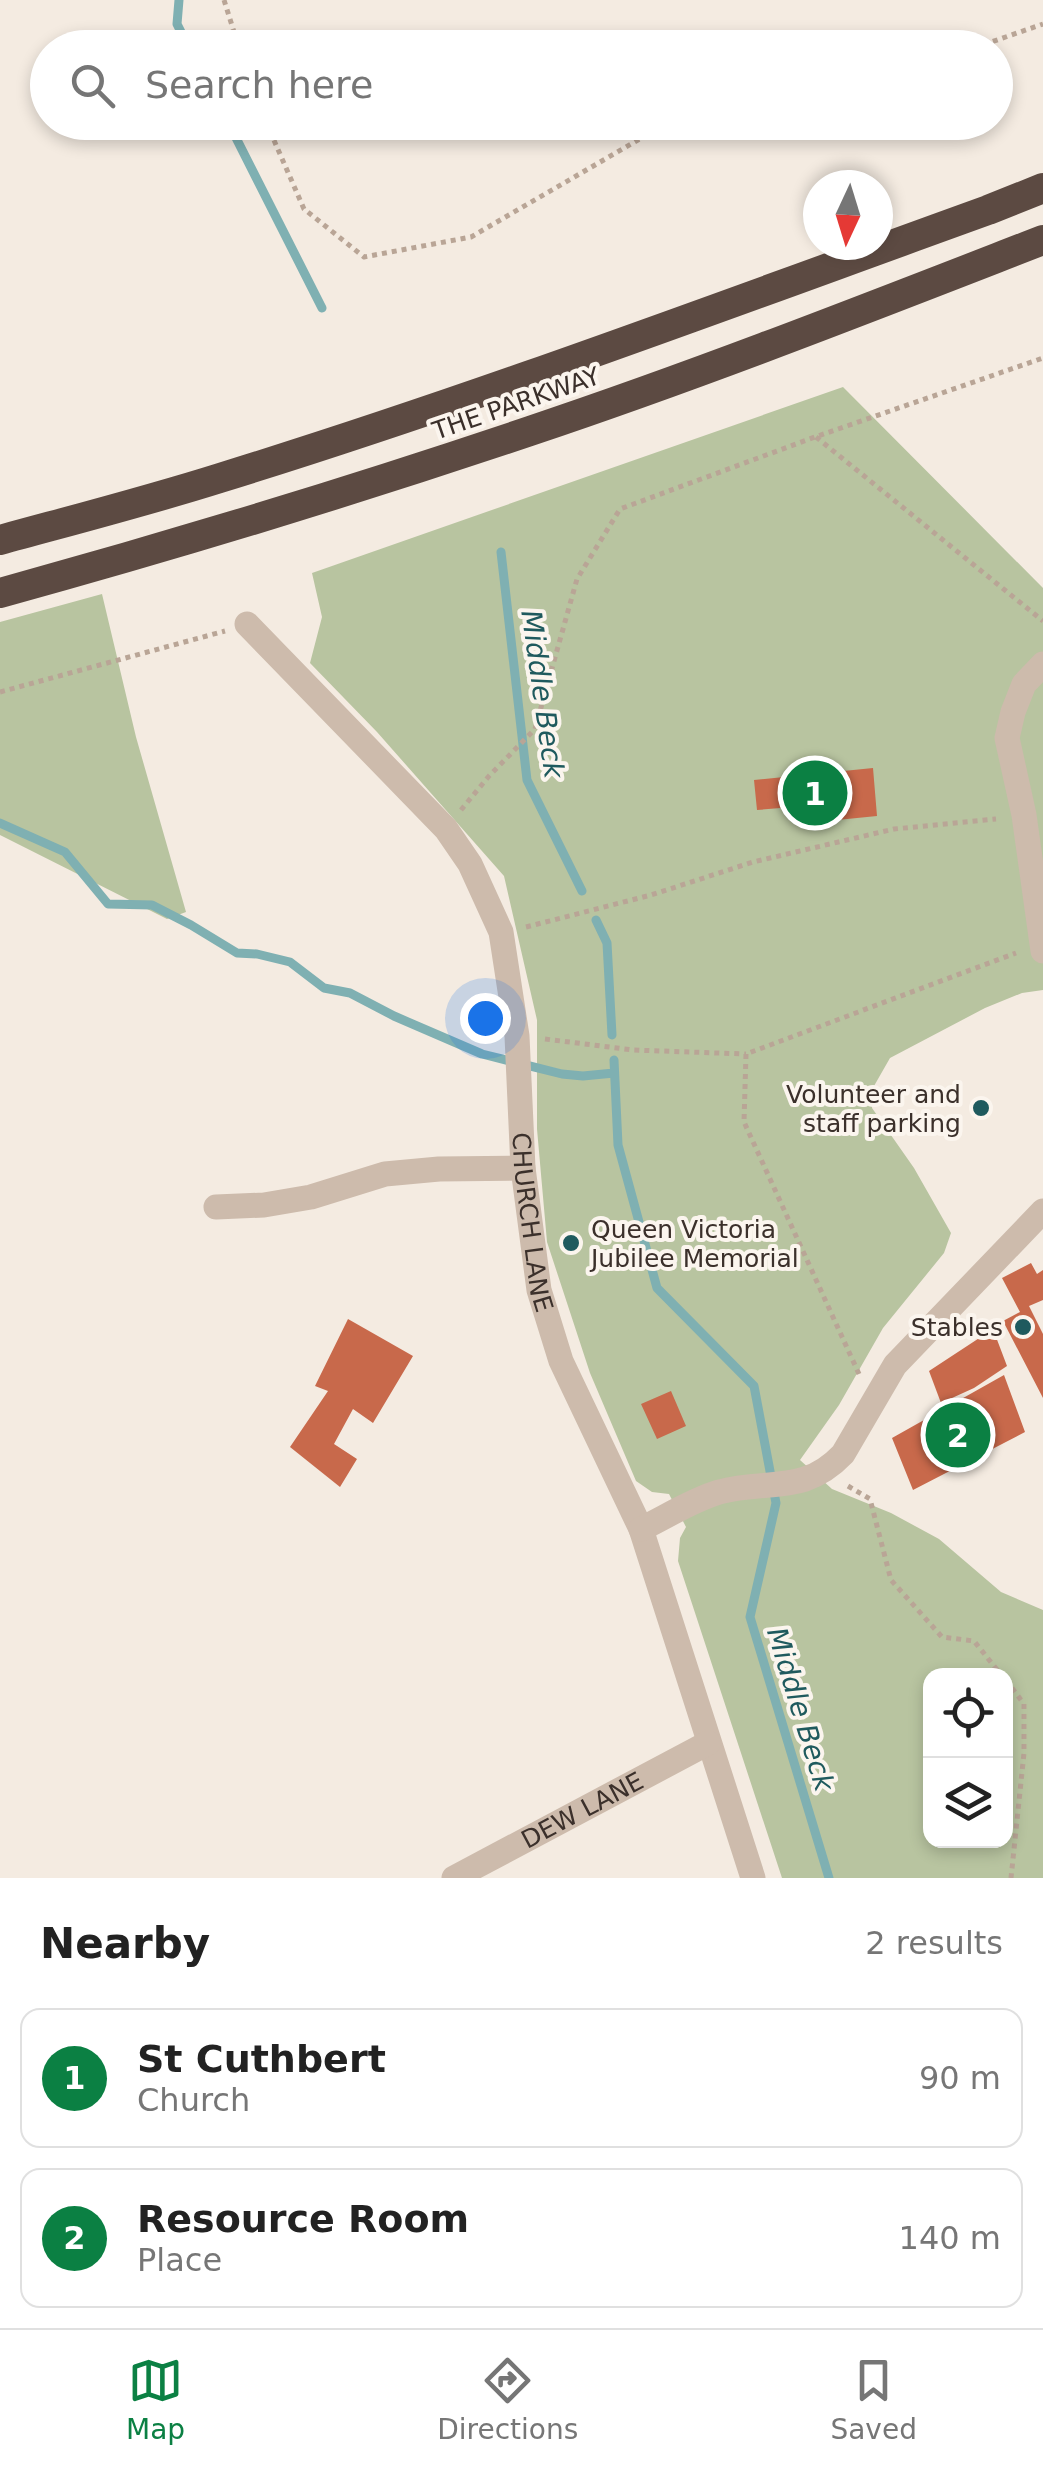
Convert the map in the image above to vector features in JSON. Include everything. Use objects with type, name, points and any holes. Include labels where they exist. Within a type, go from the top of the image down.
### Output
[{"type":"highway","name":"THE PARKWAY","points":[[0,540],[218,479],[368,430],[1043,188]]},
{"type":"highway","name":"THE PARKWAY","points":[[0,594],[168,547],[533,430],[1043,240]]},
{"type":"street","name":"CHURCH LANE","points":[[247,624],[446,829],[470,864],[501,932],[518,1044],[523,1168],[539,1290],[561,1361],[641,1529],[753,1878]]},
{"type":"street","points":[[1043,664],[1024,684],[1007,738],[1024,815],[1043,951]]},
{"type":"street","points":[[216,1207],[311,1198],[385,1174],[523,1168]]},
{"type":"street","points":[[641,1529],[714,1494],[748,1485],[800,1482],[824,1471],[844,1454],[896,1365],[1043,1211]]},
{"type":"street","name":"DEW LANE","points":[[454,1878],[708,1743]]},
{"type":"path","points":[[224,0],[233,30]]},
{"type":"path","points":[[1013,34],[1043,24]]},
{"type":"path","points":[[274,140],[304,209],[364,258],[471,237],[638,140]]},
{"type":"path","points":[[446,829],[536,729],[578,579],[620,509],[1043,358]]},
{"type":"path","points":[[815,437],[1043,621]]},
{"type":"path","points":[[0,692],[247,624]]},
{"type":"path","points":[[501,932],[651,895],[753,862],[894,829],[1024,815]]},
{"type":"path","points":[[518,1044],[746,1054],[1042,941]]},
{"type":"path","points":[[746,1054],[744,1122],[873,1404]]},
{"type":"path","points":[[824,1471],[870,1499],[891,1580],[942,1637],[974,1642],[996,1668]]},
{"type":"path","points":[[1011,1878],[1024,1752],[1024,1704],[1013,1690]]},
{"type":"green space","points":[[843,387],[1043,588],[1043,990],[1022,993],[985,1008],[890,1058],[874,1086],[872,1108],[914,1168],[951,1233],[944,1253],[883,1328],[839,1405],[800,1460],[832,1489],[891,1513],[939,1539],[1001,1592],[1043,1610],[1043,1878],[782,1878],[678,1561],[680,1538],[686,1527],[669,1494],[652,1492],[636,1481],[590,1373],[547,1242],[537,1129],[537,1020],[504,876],[377,732],[310,663],[322,617],[312,573]]},
{"type":"green space","points":[[102,594],[136,737],[186,912],[167,919],[0,835],[0,622]]},
{"type":"building","points":[[873,768],[877,816],[807,823],[805,806],[757,810],[754,780]]},
{"type":"building","name":"Stables","points":[[1031,1263],[1037,1274],[1043,1270],[1043,1300],[1029,1306],[1043,1334],[1043,1398],[1003,1321],[1020,1312],[1002,1278]]},
{"type":"building","points":[[348,1319],[413,1356],[373,1423],[353,1409],[334,1444],[357,1459],[340,1487],[290,1447],[328,1391],[315,1386]]},
{"type":"building","points":[[993,1329],[1007,1366],[974,1388],[941,1403],[929,1371]]},
{"type":"building","points":[[1004,1375],[1025,1432],[913,1490],[892,1438]]},
{"type":"building","points":[[671,1391],[686,1426],[657,1439],[641,1404]]},
{"type":"waterway","name":"Middle Beck","points":[[179,0],[180,30]]},
{"type":"waterway","name":"Middle Beck","points":[[237,140],[322,308]]},
{"type":"waterway","name":"Middle Beck","points":[[501,552],[527,780],[582,891]]},
{"type":"waterway","points":[[0,823],[65,852],[108,904],[152,905],[237,953],[290,962],[324,988],[350,993],[482,1054],[562,1074],[614,1073]]},
{"type":"waterway","name":"Middle Beck","points":[[596,920],[607,943],[612,1035]]},
{"type":"waterway","name":"Middle Beck","points":[[614,1060],[618,1145],[657,1288],[754,1386],[776,1503],[750,1617],[829,1878]]},
{"type":"place","name":"St Cuthbert","points":[[815,793]]},
{"type":"place","name":"Volunteer and staff parking","points":[[981,1108]]},
{"type":"place","name":"Queen Victoria Jubilee Memorial","points":[[571,1243]]},
{"type":"place","name":"Stables","points":[[1023,1327]]},
{"type":"place","name":"Resource Room","points":[[958,1435]]}]
